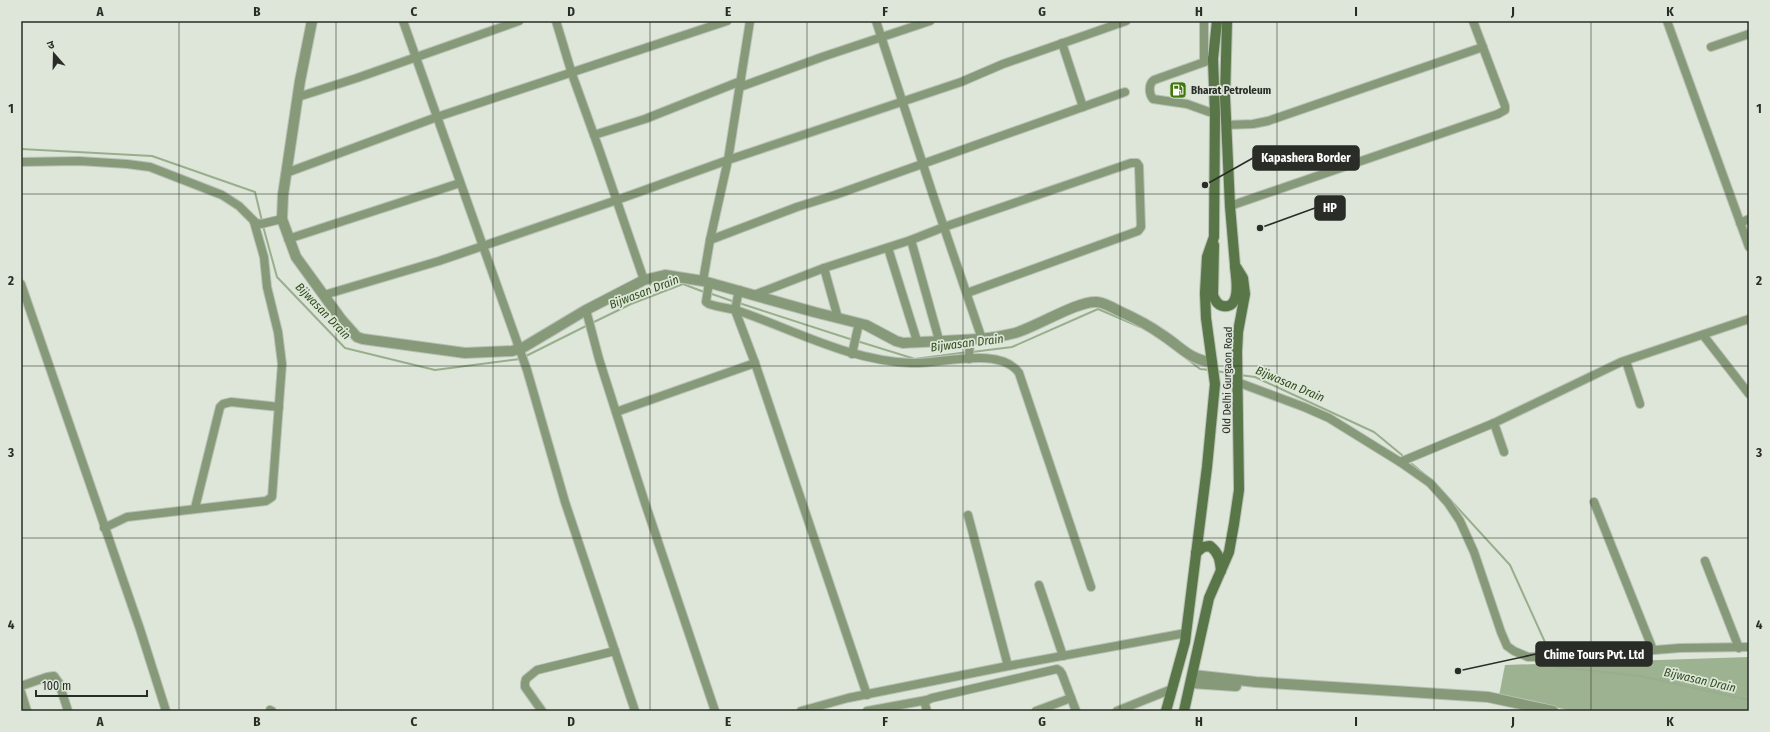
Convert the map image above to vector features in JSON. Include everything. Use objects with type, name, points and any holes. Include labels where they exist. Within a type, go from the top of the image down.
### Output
[{"type":"main road","name":"Old Delhi Gurgaon Road","points":[[1166,711],[1186,633],[1207,467],[1214,384],[1206,318],[1205,293],[1207,257],[1214,237],[1215,114],[1209,61],[1217,21]]},
{"type":"main road","name":"Old Delhi Gurgaon Road","points":[[1184,711],[1209,598],[1229,552],[1239,490],[1237,376],[1238,332],[1245,294],[1243,278],[1235,265],[1230,206],[1226,125],[1227,21]]},
{"type":"main road","points":[[1214,237],[1213,295],[1216,302],[1223,306],[1230,306],[1235,302],[1235,265]]},
{"type":"main road","points":[[1196,553],[1203,547],[1210,546],[1216,551],[1220,558],[1221,572]]},
{"type":"street","points":[[313,21],[298,96],[280,219],[296,257],[357,337],[474,354],[512,351],[520,352],[586,310],[644,280],[665,275],[706,283],[738,293],[754,295],[838,318],[859,326],[871,327],[896,341],[903,343],[939,340],[970,342],[1016,332],[1038,325],[1081,305],[1097,302],[1134,318],[1164,336],[1194,358],[1212,367]]},
{"type":"street","points":[[403,21],[527,370],[565,502],[635,711]]},
{"type":"street","points":[[298,96],[358,78],[415,56],[519,21]]},
{"type":"street","points":[[556,21],[572,74],[644,280]]},
{"type":"street","points":[[286,173],[437,117],[572,74],[727,21]]},
{"type":"street","points":[[750,21],[728,160],[710,240],[706,283],[706,302],[709,304],[735,308],[810,340],[883,360],[910,363],[969,356],[1003,361],[1011,364],[1020,373],[1090,587]]},
{"type":"street","points":[[876,21],[982,339]]},
{"type":"street","points":[[594,135],[645,119],[740,84],[930,21]]},
{"type":"street","points":[[324,295],[439,260],[617,200],[728,160],[961,82],[1062,43],[1126,21]]},
{"type":"street","points":[[1204,21],[1209,61],[1154,80],[1150,84],[1150,95],[1153,99],[1187,104],[1215,114]]},
{"type":"street","points":[[1230,206],[1349,166],[1505,110],[1505,106],[1473,21]]},
{"type":"street","points":[[1667,21],[1749,247]]},
{"type":"street","points":[[1711,47],[1749,34]]},
{"type":"street","points":[[1062,43],[1083,107]]},
{"type":"street","points":[[1226,125],[1252,124],[1268,121],[1483,47]]},
{"type":"street","points":[[710,240],[1125,92]]},
{"type":"street","points":[[21,162],[79,161],[150,167],[222,195],[239,206],[257,225],[264,256],[267,287],[278,332],[281,358],[280,407],[273,493],[271,499],[127,516],[104,528]]},
{"type":"street","points":[[754,295],[824,268],[888,248],[944,227],[1131,163],[1135,162],[1139,166],[1141,227],[1138,231],[967,292]]},
{"type":"street","points":[[288,238],[460,183]]},
{"type":"street","points":[[257,225],[280,219]]},
{"type":"street","points":[[1740,222],[1749,220]]},
{"type":"street","points":[[911,240],[939,340]]},
{"type":"street","points":[[888,248],[917,341]]},
{"type":"street","points":[[824,268],[838,318]]},
{"type":"street","points":[[21,284],[140,629],[166,711]]},
{"type":"street","points":[[738,293],[735,308],[867,694]]},
{"type":"street","points":[[586,310],[616,412],[715,711]]},
{"type":"street","points":[[1400,462],[1494,423],[1626,360],[1749,319]]},
{"type":"street","points":[[852,351],[859,326]]},
{"type":"street","points":[[1703,335],[1749,394]]},
{"type":"street","points":[[969,356],[970,342]]},
{"type":"street","points":[[1626,360],[1640,404]]},
{"type":"street","points":[[616,412],[755,363]]},
{"type":"street","points":[[1237,376],[1328,418],[1400,462],[1430,483],[1448,503],[1460,521],[1474,552],[1501,632],[1507,646],[1514,652],[1528,657],[1534,657],[1580,656],[1707,647],[1749,647]]},
{"type":"street","points":[[195,508],[220,407],[223,404],[231,402],[280,407]]},
{"type":"street","points":[[1494,423],[1504,452]]},
{"type":"street","points":[[1594,502],[1653,650]]},
{"type":"street","points":[[968,515],[1008,666]]},
{"type":"street","points":[[1705,561],[1739,648]]},
{"type":"street","points":[[1039,585],[1063,656]]},
{"type":"street","points":[[801,711],[867,694],[1186,633]]},
{"type":"street","points":[[542,711],[526,687],[526,679],[532,672],[543,667],[615,651]]},
{"type":"street","points":[[867,711],[927,700],[1057,669],[1062,674],[1076,711]]},
{"type":"street","points":[[21,686],[54,676],[59,683],[68,711]]},
{"type":"street","points":[[1192,679],[1482,702],[1529,711]]},
{"type":"street","points":[[1192,679],[1488,697],[1553,711]]},
{"type":"street","points":[[1117,711],[1172,689]]},
{"type":"street","points":[[21,692],[27,711]]},
{"type":"street","points":[[1036,711],[1071,698]]},
{"type":"street","points":[[927,700],[925,704],[927,711]]},
{"type":"green space","points":[[1749,657],[1749,711],[1574,711],[1499,696],[1505,665]]},
{"type":"waterway","name":"Bijwasan Drain","points":[[21,149],[152,156],[255,192],[262,221]]},
{"type":"waterway","name":"Bijwasan Drain","points":[[263,226],[277,277],[345,348],[435,370],[520,359]]},
{"type":"waterway","name":"Bijwasan Drain","points":[[592,323],[631,304],[683,284],[704,292]]},
{"type":"waterway","name":"Bijwasan Drain","points":[[709,293],[735,302]]},
{"type":"waterway","name":"Bijwasan Drain","points":[[739,303],[853,340]]},
{"type":"waterway","name":"Bijwasan Drain","points":[[972,352],[1012,347],[1098,309],[1140,327]]},
{"type":"waterway","name":"Bijwasan Drain","points":[[524,357],[588,325]]},
{"type":"waterway","name":"Bijwasan Drain","points":[[857,341],[915,359],[968,352]]},
{"type":"waterway","name":"Bijwasan Drain","points":[[1186,358],[1200,369],[1210,370]]},
{"type":"waterway","name":"Bijwasan Drain","points":[[1216,371],[1234,374]]},
{"type":"waterway","name":"Bijwasan Drain","points":[[1240,375],[1255,377],[1374,432],[1402,455]]},
{"type":"waterway","name":"Bijwasan Drain","points":[[1412,464],[1429,478]]},
{"type":"waterway","name":"Bijwasan Drain","points":[[1434,482],[1510,565],[1549,651]]},
{"type":"waterway","name":"Bijwasan Drain","points":[[1554,662],[1557,667],[1640,676],[1749,700]]},
{"type":"place","name":"Bharat Petroleum","points":[[1178,90]]},
{"type":"place","name":"Kapashera Border","points":[[1205,185]]},
{"type":"place","name":"HP","points":[[1260,228]]},
{"type":"place","name":"Chime Tours Pvt. Ltd","points":[[1458,671]]}]
